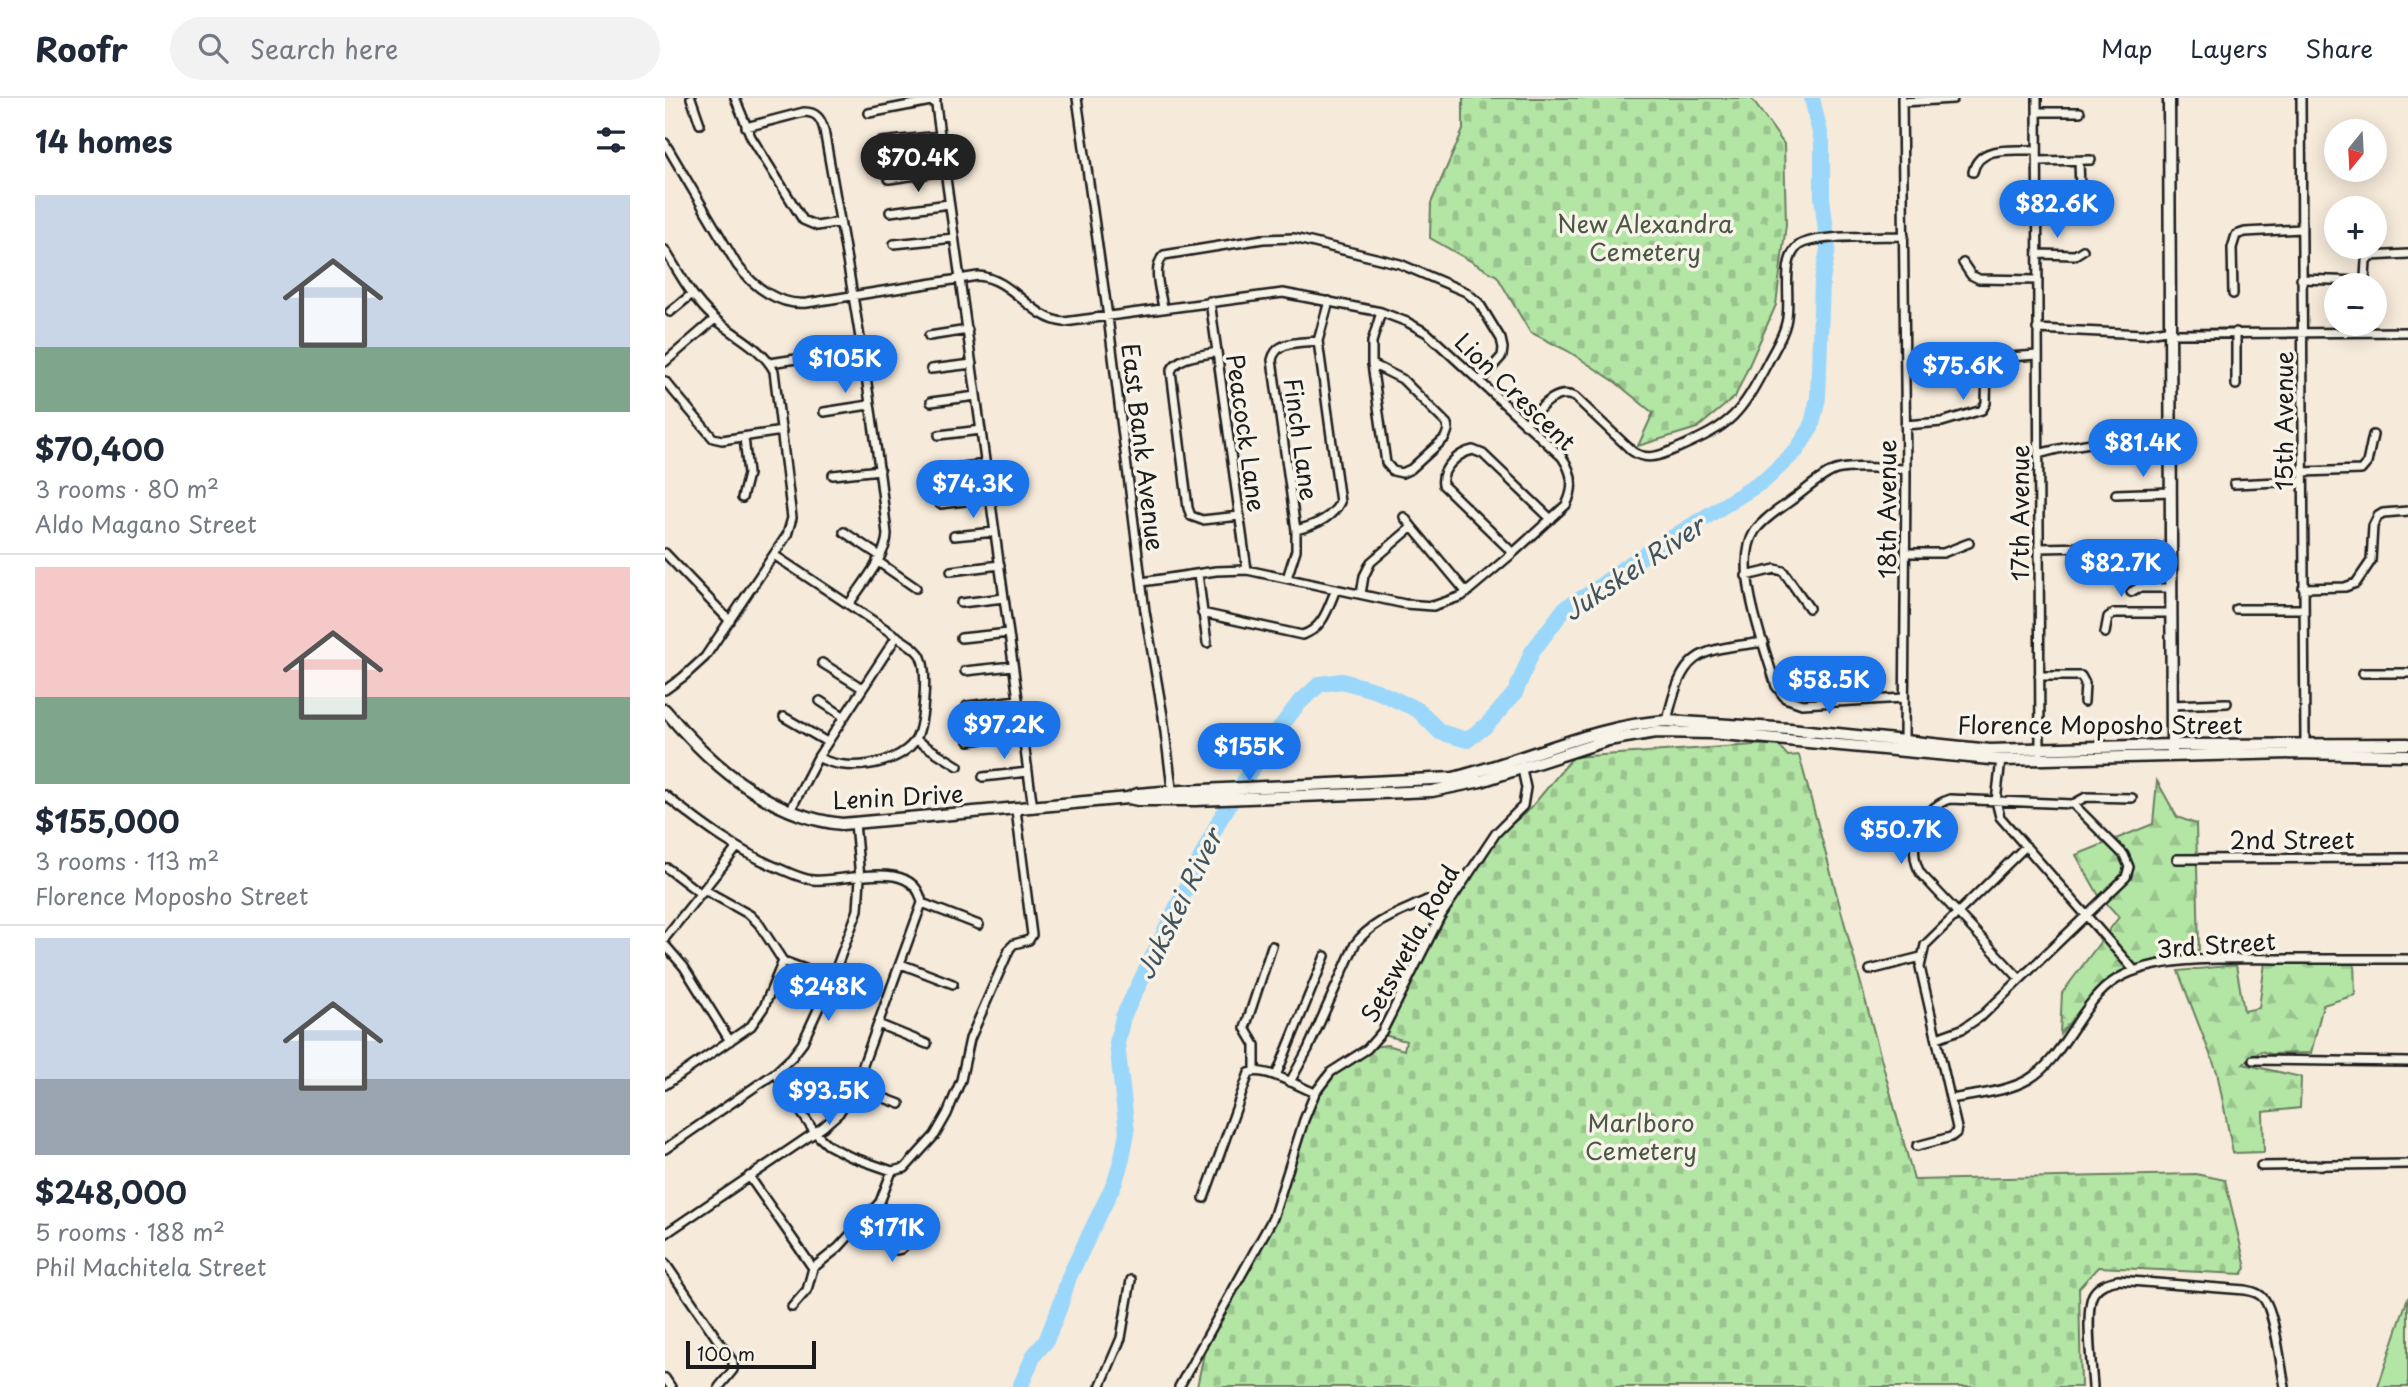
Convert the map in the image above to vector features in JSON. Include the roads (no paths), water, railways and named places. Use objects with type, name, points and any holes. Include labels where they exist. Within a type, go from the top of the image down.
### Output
[{"type":"street","points":[[691,98],[700,124]]},
{"type":"street","points":[[735,98],[746,127],[803,220],[817,226],[841,222]]},
{"type":"street","name":"East Bank Avenue","points":[[1077,98],[1173,796]]},
{"type":"street","name":"17th Avenue","points":[[2037,98],[2040,754]]},
{"type":"street","points":[[2169,98],[2172,750]]},
{"type":"street","name":"15th Avenue","points":[[2301,98],[2305,743]]},
{"type":"street","points":[[869,113],[935,99],[1033,808]]},
{"type":"street","points":[[1902,100],[1953,99]]},
{"type":"street","name":"18th Avenue","points":[[1902,100],[1906,469],[1904,746]]},
{"type":"street","points":[[746,127],[810,112],[819,117],[824,130],[855,297],[887,534],[885,547],[849,604]]},
{"type":"street","points":[[2037,112],[2080,112]]},
{"type":"street","points":[[881,142],[940,136]]},
{"type":"street","name":"Lion Crescent","points":[[665,143],[737,265],[750,279],[779,300],[791,304],[855,297],[978,276],[993,279],[1059,322],[1275,293],[1381,312],[1427,333],[1562,457],[1570,473],[1572,489],[1569,499],[1551,519],[1467,593],[1444,604],[1424,606],[1247,570],[1198,573],[1142,582]]},
{"type":"street","points":[[1973,172],[1977,160],[1984,154],[2037,150]]},
{"type":"street","points":[[2038,161],[2091,160]]},
{"type":"street","points":[[2079,161],[2080,190]]},
{"type":"street","points":[[889,179],[945,171]]},
{"type":"street","points":[[890,212],[950,204]]},
{"type":"street","points":[[2233,294],[2232,248],[2236,235],[2245,232],[2301,229]]},
{"type":"street","points":[[1525,424],[1555,397],[1570,394],[1632,451],[1647,457],[1672,450],[1724,425],[1748,398],[1784,329],[1789,303],[1789,263],[1793,251],[1804,242],[1819,239],[1904,236]]},
{"type":"street","points":[[894,244],[954,238]]},
{"type":"street","points":[[1163,308],[1157,267],[1164,256],[1273,238],[1294,238],[1325,244],[1391,260],[1473,297],[1501,339],[1503,348],[1502,356],[1480,381]]},
{"type":"street","points":[[665,250],[692,294],[715,319],[770,363],[776,381],[792,518],[790,528],[774,555],[730,621],[696,666],[665,690]]},
{"type":"street","points":[[2038,254],[2075,255],[2083,250]]},
{"type":"street","points":[[2301,279],[2360,281],[2365,278],[2366,261],[2370,256],[2408,254]]},
{"type":"street","points":[[1963,263],[1971,275],[1979,279],[2037,280]]},
{"type":"street","points":[[670,312],[692,294]]},
{"type":"street","name":"Peacock Lane","points":[[1210,301],[1247,570]]},
{"type":"street","points":[[1296,530],[1318,523],[1340,502],[1318,341],[1329,301]]},
{"type":"street","points":[[1372,364],[1402,379],[1447,424],[1445,438],[1407,472],[1397,472],[1388,467],[1372,364],[1372,342],[1381,312]]},
{"type":"street","points":[[665,362],[715,319]]},
{"type":"street","points":[[2037,329],[2143,334],[2171,331],[2408,332]]},
{"type":"street","points":[[929,336],[968,330]]},
{"type":"street","points":[[2236,332],[2237,385]]},
{"type":"street","name":"Finch Lane","points":[[1287,578],[1296,550],[1296,530],[1272,360],[1273,353],[1279,347],[1318,341]]},
{"type":"street","points":[[770,363],[862,349]]},
{"type":"street","points":[[1216,352],[1178,361],[1171,371],[1188,508],[1191,516],[1199,519],[1240,516]]},
{"type":"street","points":[[1905,425],[1943,422],[1982,411],[1986,402],[1987,370],[1991,360],[2037,355]]},
{"type":"street","points":[[931,369],[972,364]]},
{"type":"street","points":[[665,381],[708,433],[717,439],[782,431]]},
{"type":"street","points":[[931,402],[976,397]]},
{"type":"street","points":[[824,412],[869,405]]},
{"type":"street","points":[[939,435],[981,430]]},
{"type":"street","points":[[2302,472],[2361,470],[2367,465],[2373,435]]},
{"type":"street","points":[[742,498],[748,474],[744,437]]},
{"type":"street","points":[[2038,454],[2103,440],[2171,440]]},
{"type":"street","points":[[1513,553],[1443,485],[1445,471],[1462,454],[1473,450],[1483,454],[1551,519]]},
{"type":"street","points":[[947,469],[986,464]]},
{"type":"street","points":[[1905,698],[1802,704],[1784,698],[1776,686],[1746,576],[1748,548],[1756,530],[1829,473],[1844,469],[1906,469]]},
{"type":"street","points":[[833,475],[880,470]]},
{"type":"street","points":[[2234,484],[2302,481]]},
{"type":"street","points":[[2116,494],[2171,492]]},
{"type":"street","points":[[940,505],[990,498]]},
{"type":"street","points":[[2303,588],[2345,587],[2355,583],[2371,561],[2373,526],[2378,516],[2383,513],[2408,511]]},
{"type":"street","points":[[1404,517],[1467,593]]},
{"type":"street","points":[[1361,594],[1364,576],[1371,562],[1412,527]]},
{"type":"street","points":[[844,532],[916,588]]},
{"type":"street","points":[[954,536],[995,532]]},
{"type":"street","points":[[1906,552],[1943,553],[1969,543]]},
{"type":"street","points":[[2039,548],[2089,547]]},
{"type":"street","points":[[665,554],[730,621]]},
{"type":"street","points":[[774,555],[897,636],[918,652],[923,662],[921,728],[916,740],[903,752],[869,764],[842,766],[818,757]]},
{"type":"street","points":[[951,571],[1000,565]]},
{"type":"street","points":[[1746,576],[1775,569],[1783,571],[1809,608]]},
{"type":"street","points":[[1198,573],[1207,643]]},
{"type":"street","points":[[2131,592],[2138,588],[2172,588]]},
{"type":"street","points":[[1202,613],[1302,635],[1313,631],[1323,619],[1336,589]]},
{"type":"street","points":[[961,603],[1005,598]]},
{"type":"street","points":[[2237,609],[2303,609]]},
{"type":"street","points":[[2105,633],[2112,613],[2172,613]]},
{"type":"street","points":[[961,638],[1009,633]]},
{"type":"street","points":[[790,811],[827,742],[897,636]]},
{"type":"street","points":[[1667,721],[1674,688],[1693,660],[1723,648],[1764,642]]},
{"type":"street","points":[[822,663],[862,688]]},
{"type":"street","points":[[965,671],[1013,666]]},
{"type":"street","points":[[2363,673],[2408,673]]},
{"type":"street","points":[[2039,676],[2081,676],[2085,683],[2084,702]]},
{"type":"street","points":[[967,706],[1018,700]]},
{"type":"street","points":[[820,701],[843,716]]},
{"type":"street","points":[[2171,705],[2227,703]]},
{"type":"street","name":"Lenin Drive","points":[[665,710],[694,743],[757,793],[790,811],[830,823],[1016,810],[1128,798],[1138,794],[1173,796]]},
{"type":"street","points":[[784,716],[827,742]]},
{"type":"street","name":"Florence Moposho Street","points":[[1173,796],[1311,785],[1453,778],[1600,732],[1647,722],[1667,721],[1752,726],[2001,760],[2040,754]]},
{"type":"street","name":"Florence Moposho Street","points":[[1196,795],[1303,796],[1402,793],[1452,788],[1522,769],[1608,740],[1656,732],[1712,733],[2040,754],[2305,743],[2408,744]]},
{"type":"street","points":[[969,741],[1023,733]]},
{"type":"street","points":[[916,740],[958,766]]},
{"type":"street","name":"Florence Moposho Street","points":[[2172,750],[2408,755]]},
{"type":"street","points":[[2001,760],[1996,801],[2000,817],[2134,970]]},
{"type":"street","name":"Setswetla Road","points":[[1179,1387],[1273,1218],[1315,1093],[1327,1075],[1367,1049],[1382,1032],[1440,917],[1496,833],[1523,806],[1526,788],[1522,769]]},
{"type":"street","points":[[983,778],[1028,772]]},
{"type":"street","points":[[1401,782],[1402,793]]},
{"type":"street","points":[[665,795],[736,849],[768,864],[811,880],[881,875],[903,878],[916,887],[922,903],[855,1087],[839,1113],[815,1133],[665,1234]]},
{"type":"street","points":[[2020,979],[1917,869],[1913,859],[1914,841],[1934,808],[1950,799],[2073,804],[2086,797],[2132,798]]},
{"type":"street","points":[[1937,1038],[1974,1022],[2122,883],[2129,867],[2124,855],[2073,804]]},
{"type":"street","points":[[775,1073],[815,1133],[838,1151],[892,1171],[911,1163],[941,1126],[961,1080],[971,1039],[1010,947],[1029,940],[1032,935],[1016,810]]},
{"type":"street","points":[[665,1149],[775,1073],[802,1044],[832,979],[858,910],[860,878],[855,823]]},
{"type":"street","points":[[1917,1146],[1956,1133],[1951,1099],[1922,976],[1921,957],[1925,945],[2026,846]]},
{"type":"street","points":[[665,938],[736,849]]},
{"type":"street","name":"2nd Street","points":[[2177,859],[2408,858]]},
{"type":"street","points":[[667,868],[703,892],[750,915],[783,961],[832,979]]},
{"type":"street","points":[[1290,1082],[1308,1049],[1355,944],[1372,926],[1427,900]]},
{"type":"street","points":[[922,903],[979,925]]},
{"type":"street","points":[[665,945],[684,967],[730,1041]]},
{"type":"street","points":[[1255,1070],[1255,1045],[1245,1028],[1272,946]]},
{"type":"street","points":[[1276,1076],[1325,956]]},
{"type":"street","points":[[1870,970],[1921,957]]},
{"type":"street","name":"3rd Street","points":[[1951,1099],[2003,1088],[2029,1079],[2046,1064],[2101,991],[2134,970],[2157,965],[2227,959],[2408,959]]},
{"type":"street","points":[[665,1085],[756,1020],[783,961]]},
{"type":"street","points":[[901,964],[953,984]]},
{"type":"street","points":[[878,1024],[927,1044]]},
{"type":"street","points":[[2253,1060],[2408,1062]]},
{"type":"street","points":[[1204,1199],[1249,1073],[1255,1070],[1276,1076],[1315,1093]]},
{"type":"street","points":[[855,1087],[900,1104]]},
{"type":"street","points":[[2261,1166],[2408,1164]]},
{"type":"street","points":[[792,1307],[807,1290],[813,1268],[838,1248],[880,1202],[892,1171]]},
{"type":"street","points":[[749,1176],[813,1268]]},
{"type":"street","points":[[862,1221],[896,1250],[901,1249],[924,1227]]},
{"type":"street","points":[[665,1263],[733,1362],[733,1370],[719,1387]]},
{"type":"street","points":[[1100,1387],[1121,1338],[1131,1280]]},
{"type":"street","points":[[2093,1387],[2089,1318],[2091,1297],[2102,1285],[2118,1280],[2245,1290],[2260,1295],[2268,1305],[2271,1316],[2285,1387]]},
{"type":"street","points":[[665,1378],[671,1387]]},
{"type":"waterway","name":"Jukskei River","points":[[1020,1387],[1034,1355],[1046,1341],[1069,1277],[1115,1182],[1122,1158],[1127,1132],[1117,1043],[1123,1017],[1220,819],[1270,741],[1298,704],[1320,684],[1342,681],[1377,691],[1418,710],[1440,732],[1467,740],[1487,725],[1515,693],[1532,652],[1565,608],[1591,593],[1625,567],[1765,480],[1796,451],[1811,428],[1818,398],[1822,281],[1828,249],[1822,197],[1822,142],[1812,98]]},
{"type":"park label","name":"New Alexandra Cemetery","points":[[1645,237]]},
{"type":"park label","name":"Marlboro Cemetery","points":[[1641,1136]]}]
